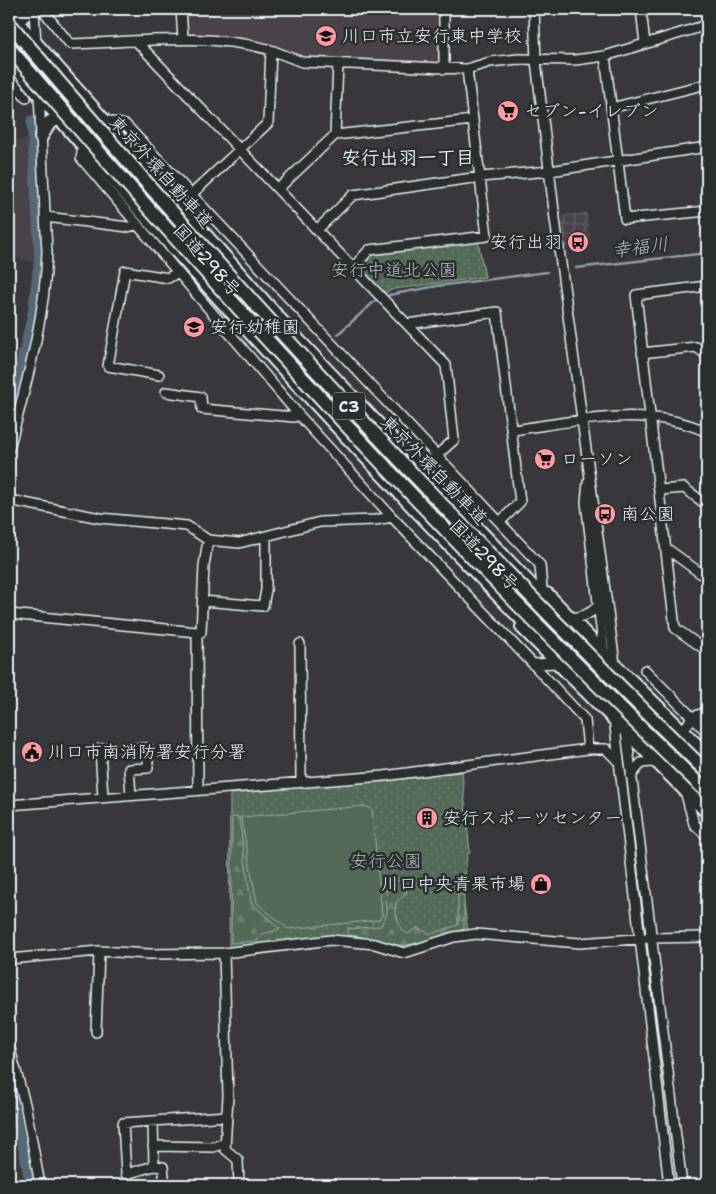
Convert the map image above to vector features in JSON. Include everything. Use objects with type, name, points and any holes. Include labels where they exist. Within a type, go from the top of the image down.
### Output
[{"type":"highway","points":[[10,17],[22,16],[32,9]]},
{"type":"highway","name":"国道298号","points":[[10,17],[300,342],[550,605]]},
{"type":"highway","name":"東京外環自動車道","points":[[10,17],[177,217],[375,433],[545,611],[707,772]]},
{"type":"highway","name":"東京外環自動車道","points":[[9,48],[179,244],[402,486],[536,624],[707,792]]},
{"type":"highway","name":"国道298号","points":[[9,59],[32,96],[60,119],[274,360],[403,498],[532,630]]},
{"type":"highway","points":[[41,137],[50,122],[60,119]]},
{"type":"highway","points":[[300,342],[603,653],[683,732],[707,762]]},
{"type":"highway","points":[[274,360],[393,495],[707,812]]},
{"type":"highway","points":[[679,776],[707,802]]},
{"type":"street","points":[[9,449],[31,366],[43,306],[47,252],[41,137],[32,96],[36,45],[32,9]]},
{"type":"street","points":[[42,9],[70,44],[183,39],[224,40],[271,50],[302,62],[444,69],[467,68],[490,62],[518,59],[536,61],[575,60],[605,56],[707,24]]},
{"type":"street","points":[[181,9],[183,39]]},
{"type":"street","points":[[444,9],[444,69]]},
{"type":"street","points":[[534,9],[536,61],[588,477],[595,501],[615,665],[626,732],[669,1185]]},
{"type":"street","points":[[641,9],[645,44]]},
{"type":"street","points":[[137,42],[446,365],[454,440],[436,456]]},
{"type":"street","points":[[192,194],[268,123],[271,50]]},
{"type":"street","points":[[605,56],[625,219],[707,210]]},
{"type":"street","points":[[335,134],[338,64]]},
{"type":"street","points":[[353,268],[368,250],[487,236],[467,68]]},
{"type":"street","points":[[9,77],[32,96]]},
{"type":"street","points":[[611,108],[707,84]]},
{"type":"street","points":[[101,119],[126,125],[500,522],[540,565],[542,589]]},
{"type":"street","points":[[278,189],[335,134],[473,120]]},
{"type":"street","points":[[83,147],[81,158],[298,414],[392,517],[585,720],[588,749]]},
{"type":"street","points":[[317,230],[354,195],[480,177],[550,171],[707,147]]},
{"type":"street","points":[[46,217],[128,227],[136,224]]},
{"type":"street","points":[[159,375],[108,366],[125,271],[168,278],[177,273]]},
{"type":"street","points":[[707,286],[636,295],[675,628],[707,651]]},
{"type":"street","points":[[407,324],[497,312],[513,430],[520,502],[500,522]]},
{"type":"street","points":[[642,353],[696,347],[707,355]]},
{"type":"street","points":[[166,392],[201,397],[202,409],[294,416],[298,414]]},
{"type":"street","points":[[513,430],[581,421],[650,416],[692,425],[707,432]]},
{"type":"street","points":[[588,477],[586,502],[603,653],[682,1185]]},
{"type":"street","points":[[660,490],[684,488],[707,505]]},
{"type":"street","points":[[9,500],[100,518],[187,526],[208,540],[239,543],[320,522],[375,520],[392,517]]},
{"type":"street","points":[[203,601],[262,606],[266,590],[266,537]]},
{"type":"street","points":[[9,614],[201,632],[204,566],[208,540]]},
{"type":"street","points":[[666,548],[707,578]]},
{"type":"street","points":[[570,618],[590,614],[598,606]]},
{"type":"street","points":[[197,632],[198,790]]},
{"type":"street","points":[[300,644],[301,782]]},
{"type":"street","points":[[533,664],[558,663]]},
{"type":"street","points":[[645,670],[707,732]]},
{"type":"street","points":[[683,732],[692,717],[707,712]]},
{"type":"street","points":[[103,798],[100,749],[148,748],[148,768],[129,769],[131,795]]},
{"type":"street","points":[[9,805],[384,776],[588,749],[606,749],[618,761]]},
{"type":"street","points":[[631,776],[641,763],[652,762],[658,764]]},
{"type":"street","points":[[685,791],[694,824],[707,836]]},
{"type":"street","points":[[9,959],[99,951],[149,954],[224,953],[331,940],[375,944],[404,953],[454,937],[476,934],[579,943],[645,938],[707,937]]},
{"type":"street","points":[[96,1032],[99,951]]},
{"type":"street","points":[[224,953],[227,1116],[225,1149],[238,1160],[239,1185]]},
{"type":"street","points":[[9,1045],[26,1108],[40,1185]]},
{"type":"street","points":[[165,1185],[163,1167],[154,1166],[126,1174],[123,1123],[227,1116]]},
{"type":"street","points":[[153,1121],[154,1166]]},
{"type":"street","points":[[153,1146],[213,1147],[225,1143]]},
{"type":"shaded area","name":"川口市立安行東中学校","points":[[186,9],[440,9],[440,63],[310,58],[258,42],[187,34]]},
{"type":"shaded area","points":[[9,139],[28,140],[37,234],[36,263],[9,256]]},
{"type":"shaded area","points":[[587,212],[591,244],[566,248],[561,216]]},
{"type":"green space","name":"安行中道北公園","points":[[478,241],[485,277],[394,289],[384,293],[361,270],[360,264],[372,254]]},
{"type":"green space","name":"安行公園","points":[[462,772],[470,853],[467,854],[463,897],[468,931],[409,948],[367,939],[337,937],[229,947],[230,794]]},
{"type":"green space","points":[[365,806],[372,809],[382,915],[379,920],[288,929],[257,903],[241,817]]},
{"type":"green space","points":[[232,817],[239,817],[251,903],[280,929],[260,935],[257,941],[231,943]]},
{"type":"green space","points":[[464,878],[464,929],[423,942],[406,945],[348,935],[348,929],[381,926],[387,913],[386,881],[403,880],[407,893],[396,902],[395,911],[401,930],[408,934],[417,928],[431,934],[458,925],[458,879]]},
{"type":"waterway","points":[[9,415],[32,313],[39,256],[31,120]]},
{"type":"waterway","name":"幸福川","points":[[576,268],[707,253]]},
{"type":"waterway","name":"幸福川","points":[[389,295],[437,286],[547,272]]},
{"type":"waterway","name":"幸福川","points":[[338,334],[375,301]]},
{"type":"waterway","points":[[707,718],[704,719],[707,722]]},
{"type":"waterway","points":[[9,1080],[30,1185]]},
{"type":"place","name":"川口市立安行東中学校","points":[[326,36]]},
{"type":"place","name":"セブン-イレブン","points":[[508,111]]},
{"type":"place","name":"安行出羽","points":[[578,242]]},
{"type":"place","name":"安行幼稚園","points":[[194,327]]},
{"type":"place","name":"ローソン","points":[[545,459]]},
{"type":"place","name":"南公園","points":[[605,514]]},
{"type":"place","name":"川口市南消防署安行分署","points":[[32,752]]},
{"type":"place","name":"安行スポーツセンター","points":[[427,818]]},
{"type":"place","name":"川口中央青果市場","points":[[541,884]]},
{"type":"district","name":"安行出羽一丁目","points":[[408,157]]}]
